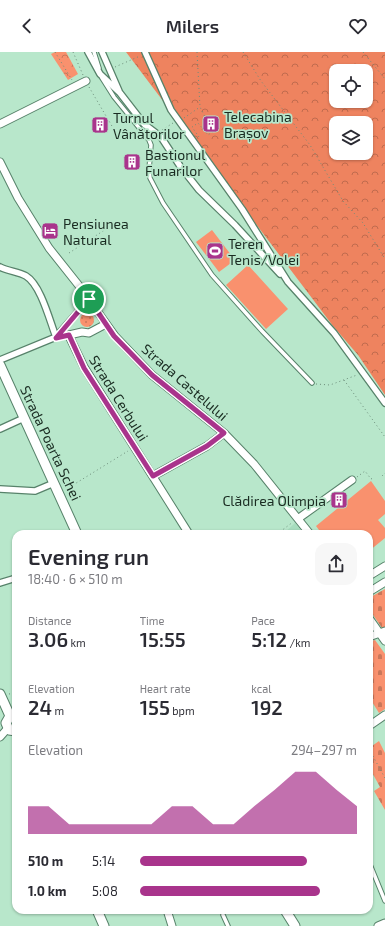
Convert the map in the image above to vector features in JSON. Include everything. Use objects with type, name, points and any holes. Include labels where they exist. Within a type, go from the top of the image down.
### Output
[{"type":"street","points":[[88,52],[100,74],[120,93],[144,124],[157,133],[199,190],[235,225],[334,333],[385,403]]},
{"type":"street","points":[[102,52],[120,93]]},
{"type":"street","points":[[145,52],[171,110],[242,209],[288,282]]},
{"type":"street","points":[[0,124],[86,81]]},
{"type":"street","name":"Strada Castelului","points":[[0,162],[18,198],[44,240],[89,299],[114,336],[152,375],[224,433],[254,464],[307,530]]},
{"type":"street","points":[[0,267],[26,276],[32,281],[38,292],[56,338]]},
{"type":"street","points":[[56,338],[89,299]]},
{"type":"street","points":[[0,360],[56,338],[82,332],[89,333],[106,324]]},
{"type":"street","name":"Strada Cerbului","points":[[69,335],[84,368],[187,530]]},
{"type":"street","name":"Strada Poarta Schei","points":[[0,365],[75,530]]},
{"type":"street","points":[[0,429],[24,418]]},
{"type":"street","points":[[153,476],[207,446],[224,433]]},
{"type":"street","points":[[299,518],[352,480]]},
{"type":"street","points":[[0,489],[35,490],[54,482]]},
{"type":"street","points":[[373,574],[385,566]]},
{"type":"street","points":[[0,583],[12,579]]},
{"type":"street","points":[[373,590],[385,582]]},
{"type":"street","points":[[373,622],[382,632],[385,641]]},
{"type":"street","points":[[2,697],[12,713]]},
{"type":"street","points":[[373,723],[385,715]]},
{"type":"street","points":[[0,737],[12,730],[6,721],[12,716]]},
{"type":"street","points":[[99,914],[104,926]]},
{"type":"street","points":[[168,914],[172,926]]},
{"type":"street","points":[[287,914],[292,925]]},
{"type":"street","points":[[378,926],[385,923]]},
{"type":"lane","points":[[94,52],[100,74],[114,97],[149,140],[151,145],[149,170],[150,178],[163,203],[212,275],[262,331],[312,383]]},
{"type":"lane","points":[[373,872],[385,901]]},
{"type":"lane","points":[[223,915],[228,926]]},
{"type":"path","points":[[54,52],[76,86]]},
{"type":"path","points":[[73,52],[86,81],[116,133]]},
{"type":"path","points":[[197,52],[200,107],[207,121]]},
{"type":"path","points":[[243,52],[261,81],[310,145],[343,201],[363,224],[385,258]]},
{"type":"path","points":[[363,52],[385,79]]},
{"type":"path","points":[[157,133],[200,107]]},
{"type":"path","points":[[187,132],[199,137],[192,127],[198,123],[208,135],[218,128],[217,126]]},
{"type":"path","points":[[69,253],[117,222]]},
{"type":"path","points":[[312,383],[330,385],[354,376]]},
{"type":"path","points":[[344,380],[385,437]]},
{"type":"path","points":[[73,485],[135,447]]},
{"type":"path","points":[[352,480],[365,471],[371,479],[373,478]]},
{"type":"path","points":[[382,476],[385,473]]},
{"type":"path","points":[[282,530],[299,518]]},
{"type":"path","points":[[2,697],[12,694]]},
{"type":"path","points":[[373,756],[385,778]]},
{"type":"shaded area","points":[[295,523],[301,530],[287,530]]},
{"type":"green space","points":[[55,52],[66,52],[78,74],[68,80],[51,54]]},
{"type":"green space","points":[[126,52],[385,52],[385,395],[358,355],[333,326]]},
{"type":"green space","name":"Teren Tenis/Volei","points":[[212,230],[235,260],[219,272],[196,242]]},
{"type":"green space","points":[[248,265],[288,309],[266,329],[226,285]]},
{"type":"green space","points":[[87,313],[92,315],[94,320],[92,325],[87,327],[82,325],[80,320],[82,315]]},
{"type":"green space","points":[[371,481],[385,501],[385,514],[378,520],[385,528],[385,538],[373,548],[373,530],[319,530],[316,526]]},
{"type":"green space","points":[[385,589],[384,631],[373,615],[373,596]]},
{"type":"green space","points":[[375,640],[385,654],[385,709],[379,713],[373,703],[373,641]]},
{"type":"green space","points":[[379,741],[385,753],[385,810],[374,791],[380,787],[373,774],[373,745]]},
{"type":"place","name":"Telecabina Brașov","points":[[211,124]]},
{"type":"place","name":"Turnul Vânătorilor","points":[[100,125]]},
{"type":"place","name":"Bastionul Funarilor","points":[[132,162]]},
{"type":"place","name":"Pensiunea Natural","points":[[50,231]]},
{"type":"place","name":"Teren Tenis/Volei","points":[[215,251]]},
{"type":"place","name":"Clădirea Olimpia","points":[[339,500]]},
{"type":"route","points":[[89,299],[114,336],[152,375],[224,433],[207,446],[153,476],[84,368],[69,335],[56,338],[89,299]]}]
